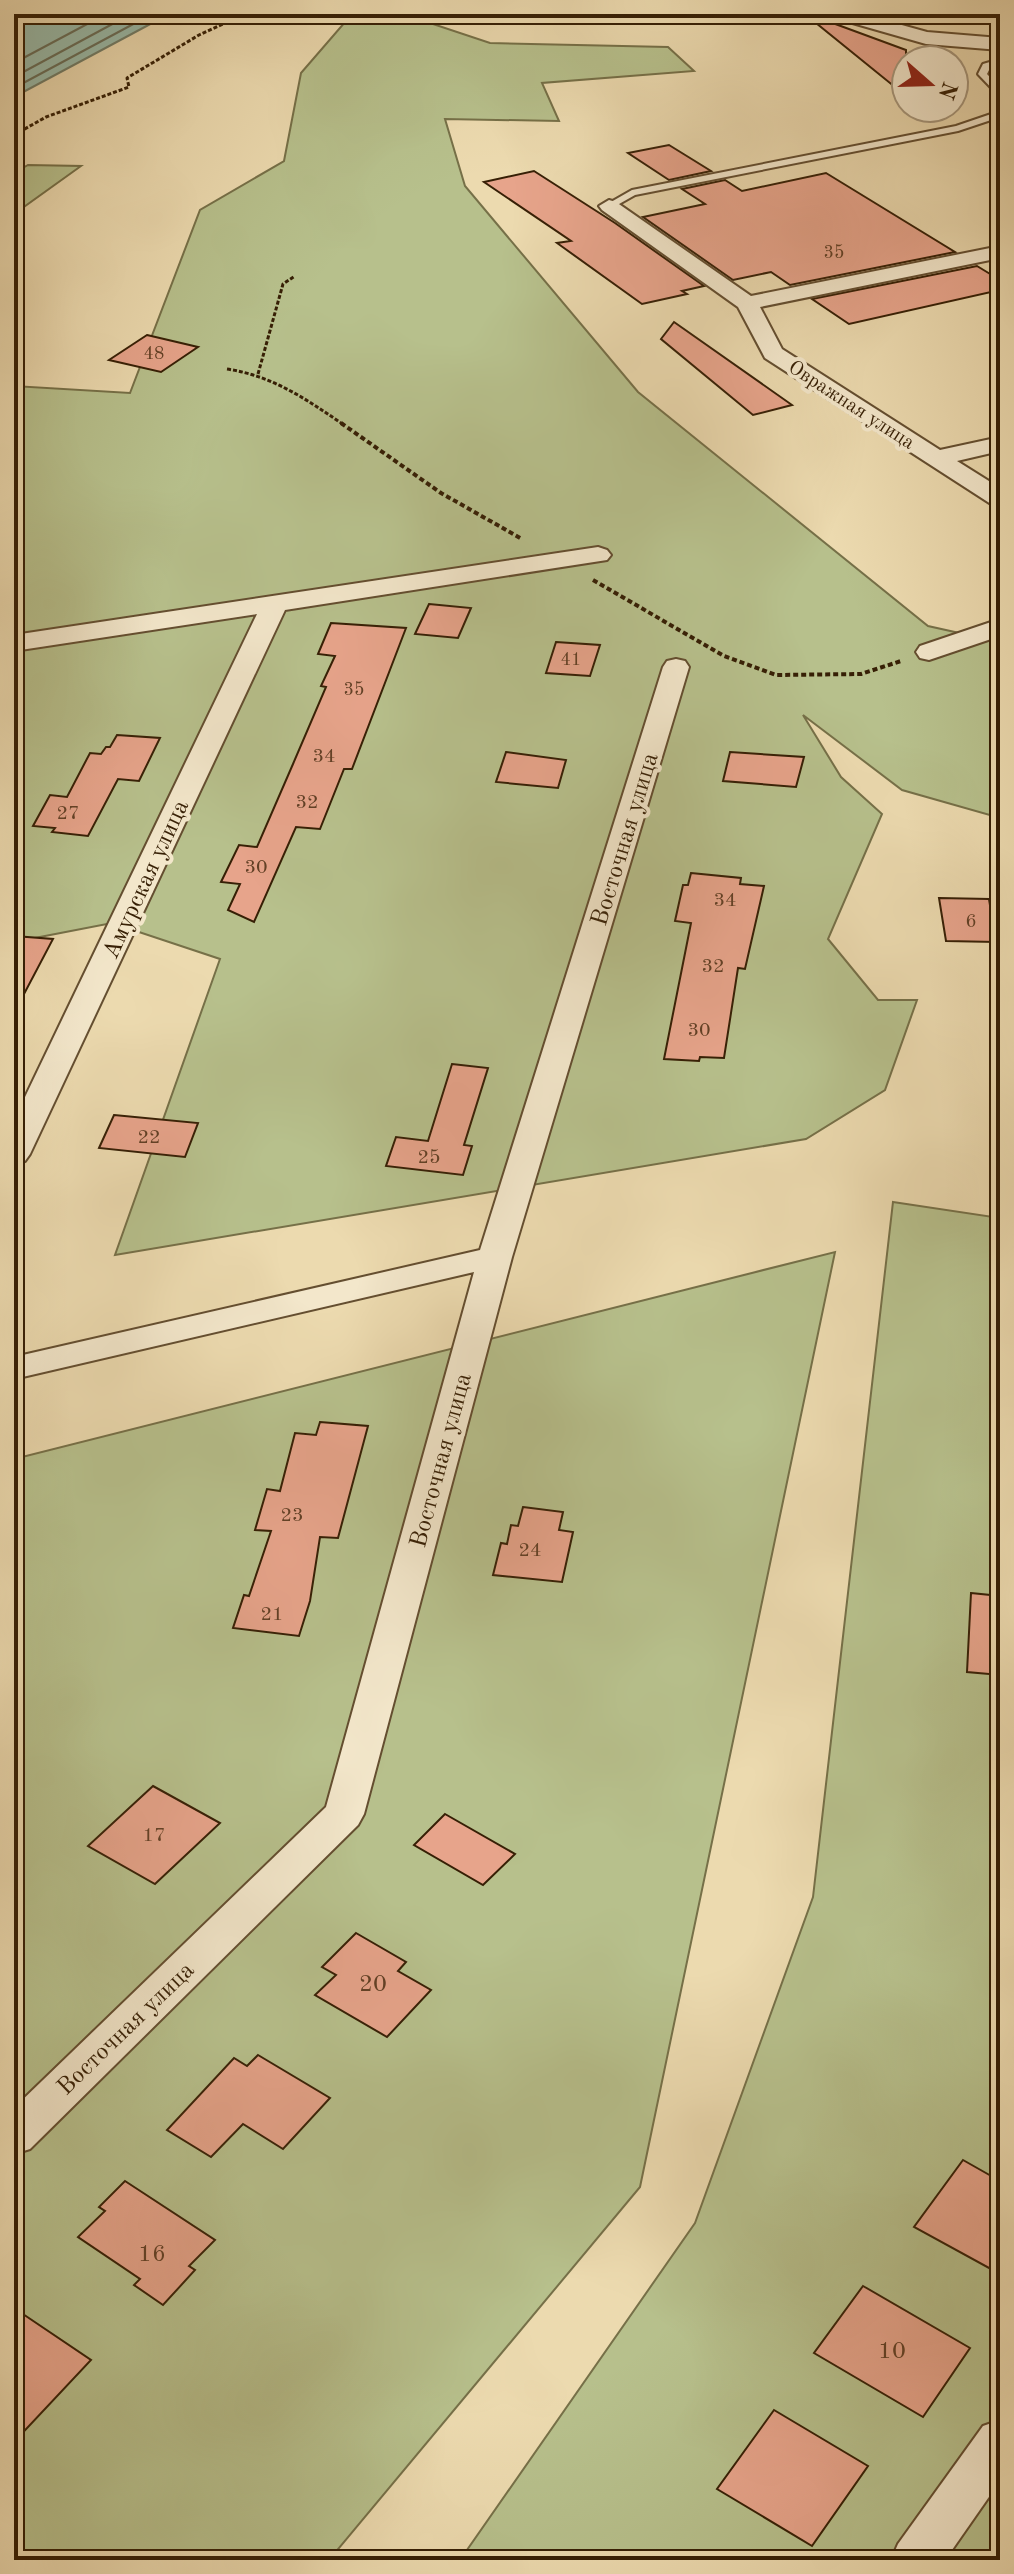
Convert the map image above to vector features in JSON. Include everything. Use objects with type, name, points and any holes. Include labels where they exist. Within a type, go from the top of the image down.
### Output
[{"type":"street","points":[[842,14],[926,38],[1000,44]]},
{"type":"street","name":"Овражная улица","points":[[609,206],[747,303],[773,353],[1000,499]]},
{"type":"street","points":[[747,303],[1000,252]]},
{"type":"street","points":[[937,458],[1000,444]]},
{"type":"street","points":[[14,643],[598,555]]},
{"type":"street","name":"Амурская улица","points":[[14,1154],[275,603]]},
{"type":"street","points":[[929,652],[1000,627]]},
{"type":"street","name":"Восточная улица","points":[[14,2136],[344,1814],[495,1257],[676,667]]},
{"type":"street","points":[[14,1368],[495,1257]]},
{"type":"street","points":[[916,2560],[1000,2441]]},
{"type":"lane","points":[[1000,62],[986,66],[982,74],[1000,94]]},
{"type":"lane","points":[[609,206],[632,193],[958,128],[1000,114]]},
{"type":"path","points":[[14,135],[46,117],[129,87],[127,78],[174,52],[193,37],[245,14]]},
{"type":"path","points":[[258,374],[283,284],[295,276]]},
{"type":"green space","points":[[352,14],[403,14],[490,43],[668,47],[694,71],[542,83],[559,121],[445,119],[465,186],[638,392],[928,626],[1000,642],[1000,832],[997,817],[902,790],[803,715],[841,777],[882,814],[828,939],[878,1000],[917,1000],[885,1090],[806,1139],[115,1255],[220,959],[112,923],[14,942],[14,386],[130,393],[200,210],[284,161],[301,73]]},
{"type":"green space","points":[[28,165],[81,166],[14,214],[14,173]]},
{"type":"green space","points":[[893,1202],[1000,1218],[1000,2560],[460,2560],[695,2223],[813,1897]]},
{"type":"green space","points":[[835,1252],[640,2187],[329,2560],[14,2560],[14,1459]]},
{"type":"water","points":[[14,14],[169,14],[14,97]]},
{"type":"building","points":[[819,18],[890,44],[890,83],[816,23]]},
{"type":"building","points":[[669,145],[711,171],[669,180],[628,153]]},
{"type":"building","points":[[534,171],[704,286],[682,291],[687,294],[642,304],[557,243],[571,241],[484,182]]},
{"type":"building","points":[[826,173],[955,252],[790,285],[771,272],[733,280],[643,217],[705,204],[682,189],[725,180],[742,191]]},
{"type":"building","points":[[977,266],[1000,280],[1000,290],[849,324],[812,299]]},
{"type":"building","points":[[674,322],[792,405],[753,415],[661,339]]},
{"type":"building","points":[[147,335],[198,347],[161,372],[109,360]]},
{"type":"building","points":[[429,604],[471,608],[458,638],[415,634]]},
{"type":"building","points":[[331,623],[406,628],[352,769],[344,769],[320,829],[296,827],[254,922],[228,910],[240,884],[221,882],[239,845],[257,847],[326,687],[321,686],[335,656],[318,654]]},
{"type":"building","points":[[556,642],[600,645],[590,676],[546,673]]},
{"type":"building","points":[[117,735],[160,738],[139,781],[118,779],[88,836],[52,832],[55,828],[33,826],[50,795],[67,797],[90,753],[101,754]]},
{"type":"building","points":[[506,752],[566,760],[558,788],[496,782]]},
{"type":"building","points":[[730,752],[804,757],[796,787],[723,781]]},
{"type":"building","points":[[691,873],[741,878],[740,884],[764,886],[745,969],[738,968],[724,1058],[700,1057],[699,1061],[664,1059],[691,923],[675,921],[683,885],[688,885]]},
{"type":"building","points":[[939,898],[989,899],[996,942],[946,941]]},
{"type":"building","points":[[14,936],[53,939],[14,1013]]},
{"type":"building","points":[[452,1064],[488,1068],[464,1145],[472,1146],[463,1175],[386,1166],[396,1137],[428,1141]]},
{"type":"building","points":[[114,1115],[198,1123],[185,1157],[99,1148]]},
{"type":"building","points":[[320,1422],[368,1426],[338,1538],[320,1537],[310,1601],[299,1636],[233,1628],[244,1595],[249,1596],[271,1531],[255,1530],[267,1489],[280,1491],[295,1433],[316,1435]]},
{"type":"building","points":[[523,1507],[563,1512],[559,1530],[573,1532],[562,1582],[493,1575],[501,1543],[507,1544],[511,1525],[518,1526]]},
{"type":"building","points":[[971,1593],[1000,1596],[1000,1675],[967,1672]]},
{"type":"building","points":[[153,1786],[220,1823],[155,1884],[88,1846]]},
{"type":"building","points":[[445,1814],[515,1854],[483,1885],[414,1845]]},
{"type":"building","points":[[356,1933],[406,1962],[398,1971],[431,1990],[387,2037],[315,1995],[336,1975],[322,1967]]},
{"type":"building","points":[[258,2055],[330,2098],[283,2149],[243,2124],[211,2157],[167,2130],[234,2058],[247,2066]]},
{"type":"building","points":[[963,2160],[1000,2181],[1000,2274],[914,2227]]},
{"type":"building","points":[[125,2181],[215,2240],[189,2266],[195,2270],[163,2305],[134,2285],[140,2279],[78,2237],[105,2211],[99,2207]]},
{"type":"building","points":[[863,2286],[970,2348],[923,2417],[814,2353]]},
{"type":"building","points":[[14,2308],[91,2360],[14,2442]]},
{"type":"building","points":[[774,2410],[868,2466],[812,2546],[717,2489]]}]
